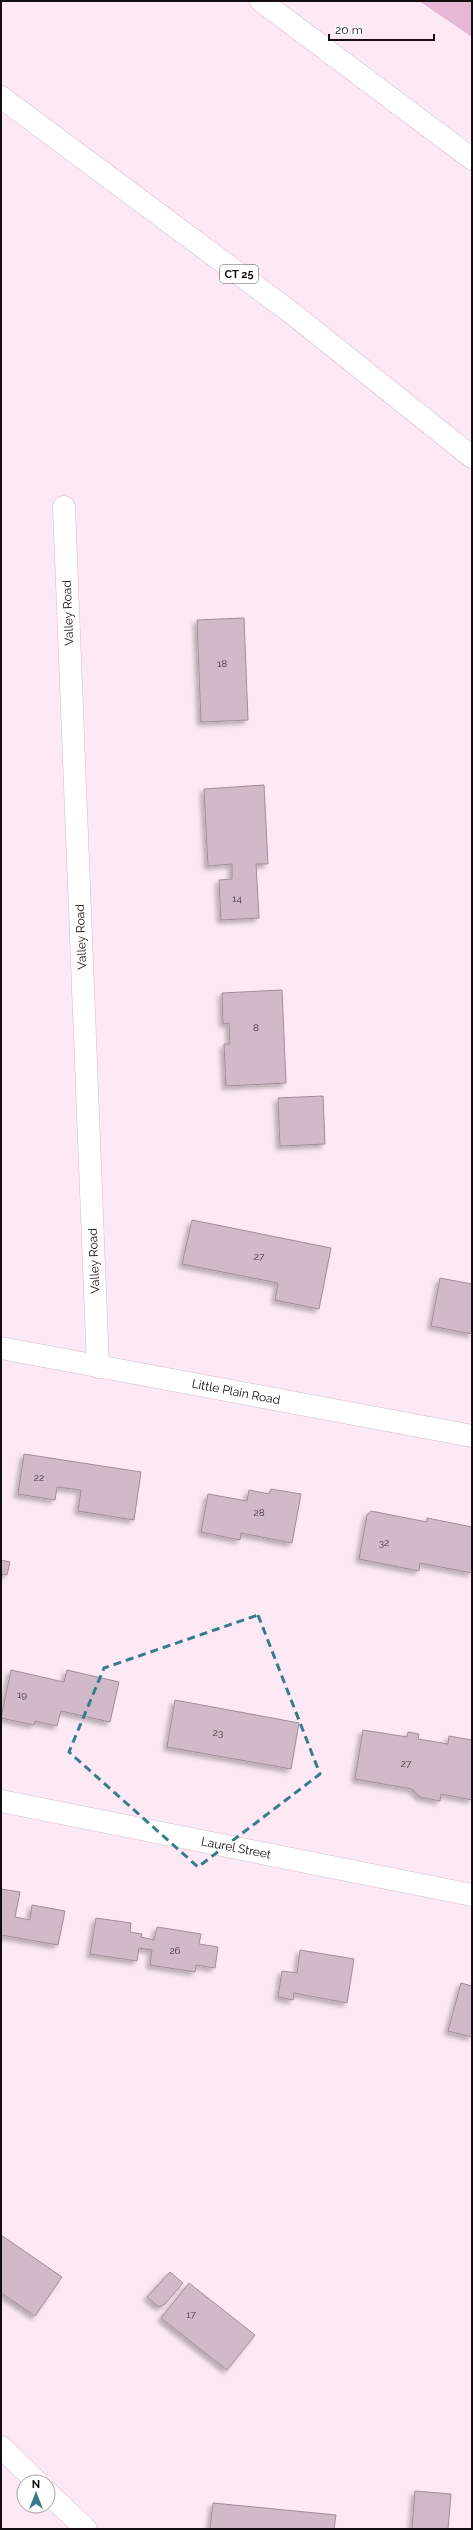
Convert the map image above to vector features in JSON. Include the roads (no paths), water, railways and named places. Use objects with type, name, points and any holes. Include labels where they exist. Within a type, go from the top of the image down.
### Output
[{"type":"main road","points":[[261,1],[472,159]]},
{"type":"main road","name":"CT 25","points":[[1,97],[293,314],[472,457]]},
{"type":"main road","name":"Valley Road","points":[[64,507],[98,1367]]},
{"type":"main road","name":"Little Plain Road","points":[[1,1348],[472,1436]]},
{"type":"main road","name":"Laurel Street","points":[[1,1801],[472,1895]]},
{"type":"main road","points":[[1,2447],[29,2474]]},
{"type":"main road","points":[[56,2500],[86,2529]]}]
